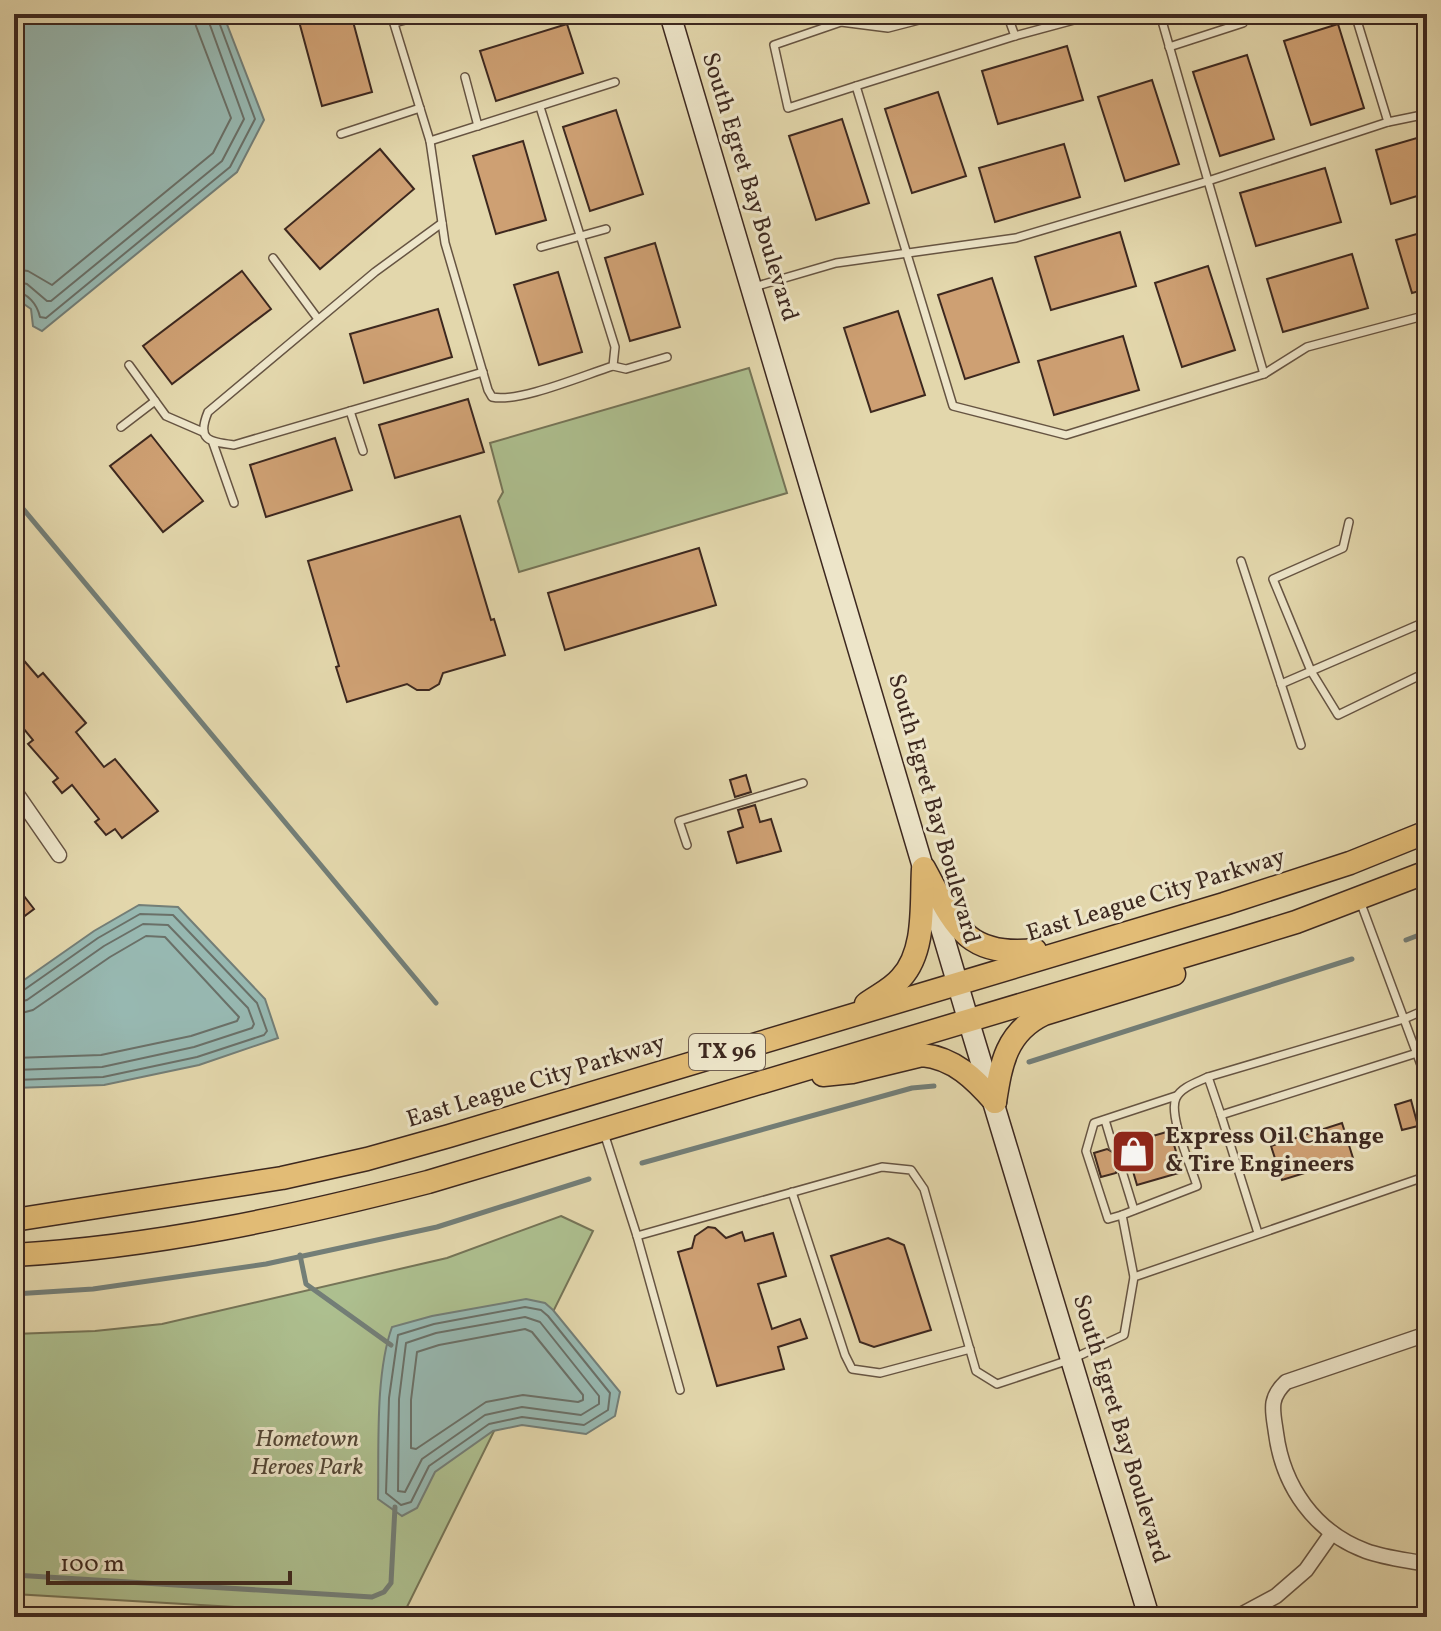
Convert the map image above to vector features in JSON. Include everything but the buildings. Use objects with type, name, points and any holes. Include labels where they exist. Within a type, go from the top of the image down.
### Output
[{"type":"main road","name":"South Egret Bay Boulevard","points":[[670,14],[1149,1617]]},
{"type":"main road","name":"East League City Parkway","points":[[14,1220],[282,1178],[367,1159],[1096,942],[1350,863],[1427,832]]},
{"type":"main road","points":[[924,868],[954,922],[986,948],[1008,953],[1096,942]]},
{"type":"main road","points":[[848,1016],[899,981],[909,969],[918,943],[924,868]]},
{"type":"main road","name":"TX 96","points":[[14,1255],[159,1240],[326,1208],[428,1182],[1231,942],[1359,899],[1427,872]]},
{"type":"main road","points":[[995,1102],[1006,1050],[1017,1032],[1036,1018],[1196,966],[1231,942]]},
{"type":"main road","points":[[775,1079],[852,1072],[922,1055],[933,1056],[958,1067],[979,1083],[995,1102]]},
{"type":"street","points":[[14,790],[59,855]]},
{"type":"street","points":[[1427,1334],[1286,1382],[1275,1392],[1273,1405],[1277,1442],[1297,1498],[1323,1526],[1367,1552],[1427,1564]]},
{"type":"street","points":[[1237,1617],[1276,1596],[1306,1570],[1332,1533]]},
{"type":"lane","points":[[428,14],[393,18],[430,141],[445,243],[492,397],[517,396],[613,366],[626,369],[667,357]]},
{"type":"lane","points":[[942,14],[888,28],[841,22],[774,45],[788,108],[1015,36],[1096,14]]},
{"type":"lane","points":[[1007,14],[1015,36]]},
{"type":"lane","points":[[1160,14],[1264,374]]},
{"type":"lane","points":[[1355,14],[1388,122]]},
{"type":"lane","points":[[1421,14],[1427,29]]},
{"type":"lane","points":[[1169,47],[1243,23]]},
{"type":"lane","points":[[465,77],[478,126]]},
{"type":"lane","points":[[430,141],[615,82]]},
{"type":"lane","points":[[856,86],[953,406],[1066,435],[1264,374],[1307,347],[1427,315]]},
{"type":"lane","points":[[540,107],[615,347],[613,366]]},
{"type":"lane","points":[[341,134],[420,108]]},
{"type":"lane","points":[[752,288],[836,263],[1016,238],[1208,181],[1388,122],[1427,114]]},
{"type":"lane","points":[[442,223],[375,272],[208,412],[203,432],[213,443],[234,445],[483,372]]},
{"type":"lane","points":[[541,247],[606,229]]},
{"type":"lane","points":[[273,258],[318,319]]},
{"type":"lane","points":[[129,365],[166,416],[203,432]]},
{"type":"lane","points":[[121,427],[155,401]]},
{"type":"lane","points":[[350,411],[363,451]]},
{"type":"lane","points":[[213,443],[234,503]]},
{"type":"lane","points":[[1349,522],[1343,548],[1273,579],[1311,671],[1338,715],[1427,672]]},
{"type":"lane","points":[[1241,561],[1301,745]]},
{"type":"lane","points":[[1281,684],[1427,621]]},
{"type":"lane","points":[[687,845],[679,821],[803,783]]},
{"type":"lane","points":[[1359,899],[1421,1057],[1427,1081]]},
{"type":"lane","points":[[1176,1096],[1174,1112],[1197,1186],[1108,1219],[1086,1151],[1094,1123],[1176,1096],[1188,1086],[1208,1077],[1404,1019],[1427,1009]]},
{"type":"lane","points":[[1221,1115],[1421,1057]]},
{"type":"lane","points":[[1208,1077],[1258,1233]]},
{"type":"lane","points":[[1105,1120],[1113,1147]]},
{"type":"lane","points":[[603,1131],[637,1236],[680,1390]]},
{"type":"lane","points":[[637,1236],[882,1167],[911,1170],[924,1189],[976,1371],[997,1384],[1072,1359],[1124,1335],[1134,1277],[1122,1215]]},
{"type":"lane","points":[[1122,1171],[1134,1210]]},
{"type":"lane","points":[[1134,1277],[1427,1176]]},
{"type":"lane","points":[[792,1192],[852,1369],[880,1373],[970,1349]]},
{"type":"green space","points":[[749,368],[787,493],[519,572],[498,501],[503,492],[490,443]]},
{"type":"green space","name":"Hometown Heroes Park","points":[[561,1216],[593,1231],[402,1617],[14,1594],[14,1334],[95,1331],[162,1324],[447,1258]]},
{"type":"water","points":[[14,14],[223,14],[264,120],[237,172],[42,331],[33,326],[31,309],[14,297]]},
{"type":"water","points":[[139,905],[178,907],[265,999],[278,1038],[199,1065],[104,1085],[14,1088],[14,987],[94,931]]},
{"type":"water","points":[[526,1299],[545,1303],[553,1310],[620,1392],[615,1416],[586,1434],[522,1425],[493,1431],[435,1472],[417,1508],[402,1516],[378,1499],[380,1389],[392,1327],[432,1316]]},
{"type":"waterway","points":[[14,498],[436,1003]]},
{"type":"waterway","points":[[1406,940],[1427,932]]},
{"type":"waterway","points":[[1029,1062],[1352,959]]},
{"type":"waterway","points":[[642,1163],[912,1088],[934,1086]]},
{"type":"waterway","points":[[14,1294],[93,1289],[266,1264],[437,1227],[589,1179]]},
{"type":"waterway","points":[[300,1255],[306,1284],[391,1345]]},
{"type":"waterway","points":[[14,1575],[372,1597],[384,1592],[391,1583],[395,1507]]},
{"type":"place","name":"Express Oil Change & Tire Engineers","points":[[1134,1151]]}]
